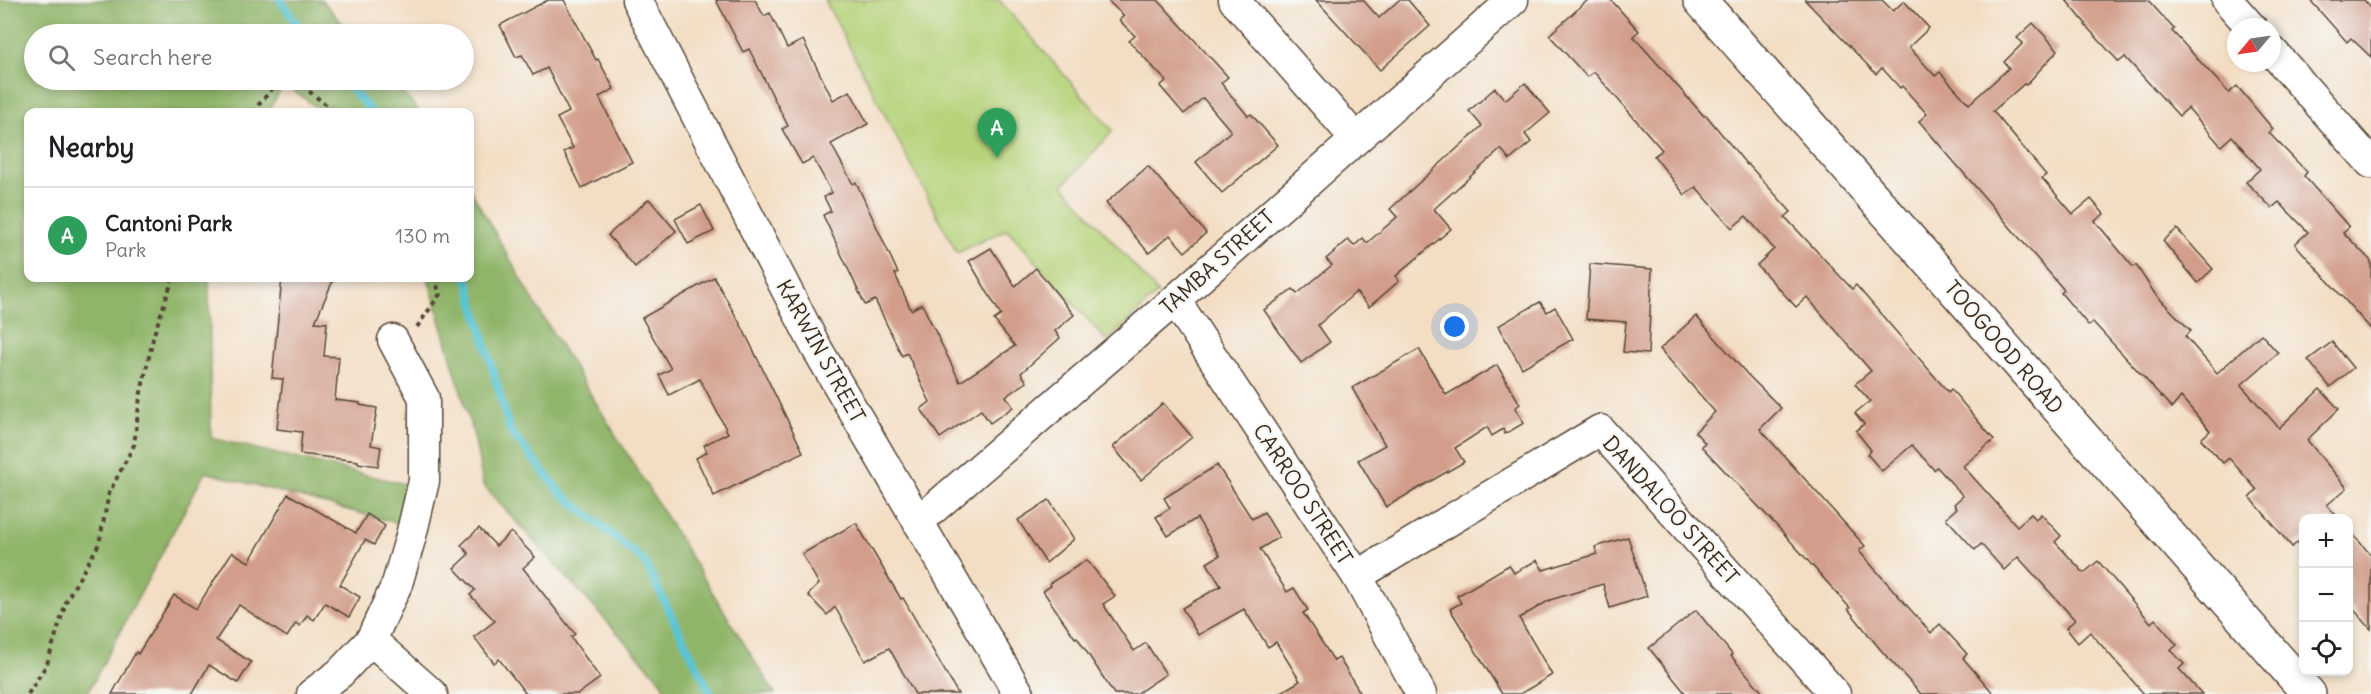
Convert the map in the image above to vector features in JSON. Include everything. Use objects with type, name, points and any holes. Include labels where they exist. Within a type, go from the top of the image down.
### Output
[{"type":"street","name":"KARWIN STREET","points":[[637,0],[816,347],[1019,694]]},
{"type":"street","points":[[1234,0],[1356,139]]},
{"type":"street","name":"TAMBA STREET","points":[[918,522],[1175,300],[1513,0]]},
{"type":"street","name":"TOOGOOD ROAD","points":[[1700,0],[2308,694]]},
{"type":"street","points":[[2227,0],[2243,18]]},
{"type":"street","points":[[2281,61],[2371,163]]},
{"type":"street","name":"CARROO STREET","points":[[1175,300],[1357,576],[1421,694]]},
{"type":"street","points":[[312,694],[340,673],[372,640],[397,584],[411,536],[424,481],[424,398],[397,346]]},
{"type":"street","name":"DANDALOO STREET","points":[[1357,576],[1600,430],[1835,694]]},
{"type":"street","points":[[372,640],[432,694]]},
{"type":"path","points":[[256,108],[271,90]]},
{"type":"path","points":[[308,90],[330,108]]},
{"type":"path","points":[[28,694],[47,664],[67,599],[99,544],[109,493],[134,445],[140,397],[154,334],[172,282]]},
{"type":"path","points":[[397,346],[440,294],[436,282]]},
{"type":"green space","points":[[0,0],[322,0],[342,24],[24,24],[24,90],[281,90],[270,108],[24,108],[24,282],[209,282],[211,438],[409,485],[401,524],[205,472],[87,694],[0,694]]},
{"type":"green space","points":[[825,0],[999,0],[1113,131],[1063,185],[1158,293],[1107,341],[1007,229],[957,253]]},
{"type":"green space","points":[[292,90],[400,90],[416,108],[317,108]]},
{"type":"green space","points":[[474,196],[543,317],[775,694],[667,694],[661,681],[483,485],[475,440],[429,282],[474,282]]},
{"type":"building","points":[[548,0],[564,0],[614,89],[599,97],[632,162],[582,188],[564,152],[573,148],[557,118],[569,112],[547,68],[533,75],[522,55],[516,57],[500,25]]},
{"type":"building","points":[[716,0],[755,0],[764,16],[770,13],[787,48],[803,40],[833,100],[850,91],[868,124],[831,144],[853,184],[856,182],[898,273],[895,274],[911,310],[922,304],[960,382],[1015,346],[994,320],[1001,315],[969,261],[991,248],[1015,286],[1036,268],[1074,315],[1055,331],[1060,338],[1021,373],[1027,382],[1006,396],[1013,407],[990,423],[981,410],[940,438],[921,409],[930,402],[907,353],[902,356],[875,300],[865,305],[823,215],[831,211],[824,197],[832,193],[813,158],[802,164],[782,129],[788,126],[749,49],[743,52]]},
{"type":"building","points":[[1107,0],[1158,0],[1228,77],[1221,83],[1248,116],[1251,114],[1278,145],[1222,193],[1196,162],[1231,131],[1203,98],[1184,114],[1160,86],[1166,81],[1129,41],[1135,36],[1119,20],[1124,16]]},
{"type":"building","points":[[1316,0],[1363,0],[1379,18],[1399,0],[1408,0],[1430,26],[1380,70]]},
{"type":"building","points":[[1588,0],[1611,0],[1639,31],[1633,36],[1791,212],[1785,217],[1852,289],[1856,285],[1948,392],[1951,389],[1994,440],[1963,466],[2017,526],[2031,514],[2036,519],[2041,514],[2061,536],[2055,542],[2084,573],[2098,561],[2151,623],[2155,619],[2177,645],[2171,650],[2184,664],[2179,669],[2202,694],[2144,694],[2090,632],[2078,643],[2066,628],[2075,620],[2018,557],[2004,570],[1981,544],[1975,550],[1946,518],[1957,508],[1954,504],[1963,496],[1937,467],[1934,470],[1912,445],[1882,471],[1867,454],[1871,450],[1856,431],[1864,424],[1855,413],[1870,401],[1855,384],[1871,371],[1807,297],[1796,307],[1757,265],[1774,249],[1746,216],[1732,228],[1696,187],[1685,195],[1654,156],[1662,150],[1594,72],[1587,77],[1549,35]]},
{"type":"building","points":[[1805,0],[1882,0],[1893,11],[1904,1],[1929,28],[1909,47],[1935,76],[1940,72],[1969,104],[2009,68],[2004,62],[2023,43],[2017,38],[2033,23],[2058,50],[2026,85],[2024,84],[1993,111],[2046,175],[2042,178],[2073,214],[2091,199],[2104,214],[2095,221],[2133,267],[2136,265],[2155,294],[2191,331],[2185,336],[2217,373],[2261,334],[2278,353],[2241,385],[2279,428],[2320,389],[2339,409],[2307,440],[2347,488],[2327,505],[2335,514],[2299,514],[2299,541],[2292,547],[2250,497],[2257,490],[2229,458],[2223,463],[2201,439],[2210,431],[2181,397],[2172,408],[2093,322],[2089,326],[2061,293],[2064,290],[1919,121],[1927,114],[1882,68],[1876,74]]},
{"type":"building","points":[[2066,0],[2148,0],[2174,29],[2172,31],[2229,93],[2237,86],[2273,129],[2269,133],[2307,172],[2304,176],[2349,227],[2343,232],[2371,261],[2371,329],[2295,244],[2308,232],[2279,202],[2272,208],[2246,182],[2260,169],[2232,136],[2221,146],[2188,108],[2179,116],[2125,57],[2119,62],[2085,25]]},
{"type":"building","points":[[2310,0],[2364,0],[2371,8],[2371,57],[2351,38],[2347,42]]},
{"type":"building","points":[[1525,83],[1550,113],[1525,134],[1531,142],[1510,160],[1501,149],[1434,209],[1451,229],[1396,276],[1399,281],[1369,307],[1356,292],[1318,325],[1330,342],[1301,363],[1264,310],[1293,289],[1297,294],[1332,265],[1326,259],[1348,240],[1354,246],[1363,238],[1367,243],[1397,217],[1390,209],[1482,126],[1469,111],[1495,88],[1505,100]]},
{"type":"building","points":[[1148,166],[1206,233],[1185,252],[1170,235],[1149,253],[1106,203]]},
{"type":"building","points":[[649,199],[676,231],[635,267],[608,235]]},
{"type":"building","points":[[701,205],[714,231],[688,244],[675,219]]},
{"type":"building","points":[[2177,229],[2213,269],[2198,283],[2163,241]]},
{"type":"building","points":[[1590,264],[1652,269],[1648,354],[1623,352],[1626,322],[1586,319]]},
{"type":"building","points":[[714,277],[743,329],[803,452],[714,496],[696,458],[707,452],[704,445],[728,433],[700,379],[669,395],[659,375],[671,369],[642,318]]},
{"type":"building","points":[[282,282],[332,282],[315,322],[327,323],[324,356],[339,357],[335,400],[377,408],[371,445],[381,447],[378,466],[358,463],[358,461],[300,454],[302,432],[277,429],[283,379],[272,378]]},
{"type":"building","points":[[1540,302],[1547,312],[1555,307],[1573,339],[1522,368],[1498,326]]},
{"type":"building","points":[[1696,316],[1747,374],[1781,408],[1760,429],[1865,546],[1859,551],[1931,633],[1940,624],[1967,654],[1963,658],[1994,694],[1921,694],[1880,649],[1848,609],[1850,608],[1701,446],[1705,443],[1695,432],[1715,412],[1660,349]]},
{"type":"building","points":[[2332,342],[2353,368],[2330,387],[2308,360]]},
{"type":"building","points":[[1419,349],[1446,395],[1497,365],[1520,404],[1515,408],[1524,423],[1505,434],[1503,429],[1492,436],[1487,427],[1455,448],[1464,462],[1386,507],[1358,460],[1385,445],[1352,388]]},
{"type":"building","points":[[1163,403],[1192,437],[1141,480],[1113,447]]},
{"type":"building","points":[[1217,465],[1252,519],[1264,512],[1279,537],[1260,549],[1287,592],[1294,588],[1308,610],[1303,613],[1334,661],[1339,658],[1361,694],[1278,694],[1300,681],[1276,642],[1268,647],[1244,609],[1198,635],[1182,608],[1221,586],[1207,563],[1220,555],[1197,518],[1168,536],[1156,517],[1170,508],[1164,498]]},
{"type":"building","points":[[288,494],[356,533],[367,514],[385,526],[374,545],[365,540],[340,585],[360,597],[349,617],[325,603],[314,620],[307,615],[300,626],[296,623],[287,637],[239,605],[216,640],[251,662],[238,683],[209,665],[192,694],[112,694],[136,652],[138,654],[174,595],[196,609],[232,552],[249,562]]},
{"type":"building","points":[[1049,500],[1074,539],[1046,563],[1018,520]]},
{"type":"building","points":[[856,523],[901,599],[903,598],[958,694],[915,694],[889,648],[865,661],[835,607],[827,615],[808,595],[819,584],[802,554]]},
{"type":"building","points":[[479,528],[496,546],[511,532],[535,557],[523,568],[575,634],[571,637],[600,678],[578,694],[526,694],[499,659],[494,663],[474,637],[495,621],[470,595],[475,590],[454,568],[469,554],[461,545]]},
{"type":"building","points":[[2353,535],[2371,555],[2371,629],[2353,609]]},
{"type":"building","points":[[1628,537],[1647,596],[1610,608],[1603,584],[1550,600],[1519,618],[1552,675],[1520,694],[1502,694],[1450,609],[1461,603],[1457,596],[1509,565],[1514,573],[1537,560],[1543,570],[1597,554],[1595,547]]},
{"type":"building","points":[[1087,560],[1115,596],[1103,604],[1134,651],[1146,643],[1166,674],[1136,694],[1114,694],[1077,637],[1075,638],[1043,591],[1051,586],[1050,583]]},
{"type":"building","points":[[1696,610],[1764,694],[1686,694],[1649,648]]},
{"type":"waterway","points":[[280,0],[297,24]]},
{"type":"waterway","points":[[352,90],[368,108]]},
{"type":"waterway","points":[[468,282],[510,431],[561,493],[644,561],[711,694]]},
{"type":"place","name":"Cantoni Park","points":[[997,158]]}]
